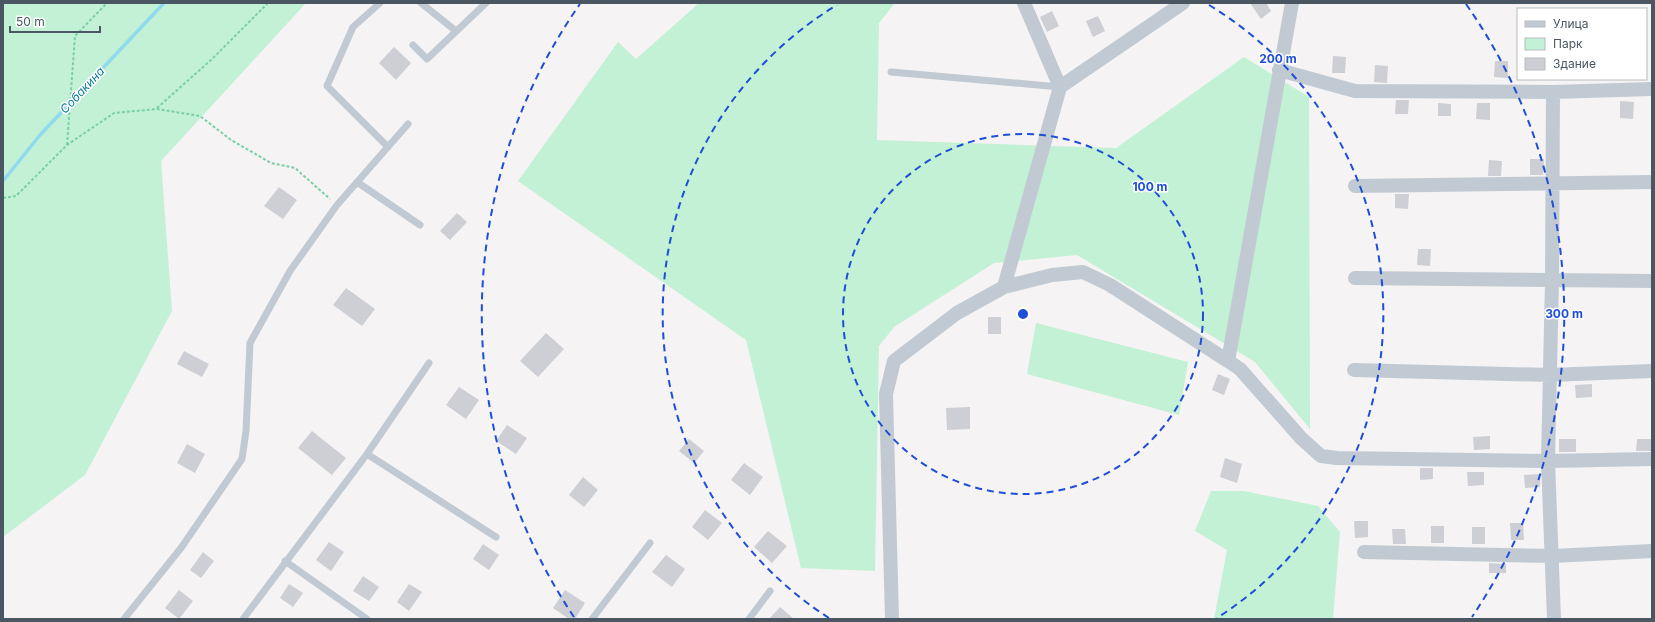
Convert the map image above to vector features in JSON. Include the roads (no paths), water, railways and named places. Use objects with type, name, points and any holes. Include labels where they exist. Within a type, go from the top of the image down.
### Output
[{"type":"street","points":[[1004,287],[1060,87],[1024,3]]},
{"type":"street","points":[[1060,87],[1183,3]]},
{"type":"street","points":[[1228,361],[1292,3]]},
{"type":"street","points":[[1279,70],[1355,91],[1553,92],[1652,89]]},
{"type":"street","points":[[1553,92],[1552,280],[1548,461],[1553,556],[1554,619]]},
{"type":"street","points":[[1355,186],[1652,182]]},
{"type":"street","points":[[892,619],[886,394],[894,361],[957,313],[1004,287],[1052,274],[1082,272],[1110,285],[1240,369],[1301,438],[1321,456],[1337,458],[1548,461],[1652,459]]},
{"type":"street","points":[[1355,278],[1652,281]]},
{"type":"street","points":[[1354,370],[1550,375],[1652,372]]},
{"type":"street","points":[[1364,552],[1553,556],[1652,551]]},
{"type":"lane","points":[[380,3],[353,27],[327,86],[388,147]]},
{"type":"lane","points":[[421,3],[456,31]]},
{"type":"lane","points":[[413,45],[427,59],[486,3]]},
{"type":"lane","points":[[891,72],[1060,87]]},
{"type":"lane","points":[[124,619],[181,548],[242,459],[246,431],[250,343],[290,271],[337,205],[408,124]]},
{"type":"lane","points":[[357,182],[420,225]]},
{"type":"lane","points":[[243,619],[285,561],[367,454],[429,363]]},
{"type":"lane","points":[[367,454],[496,537]]},
{"type":"lane","points":[[592,619],[650,543]]},
{"type":"lane","points":[[285,561],[367,619]]},
{"type":"lane","points":[[749,619],[770,591]]},
{"type":"waterway","name":"Собакина","points":[[3,181],[40,135],[164,3]]}]
